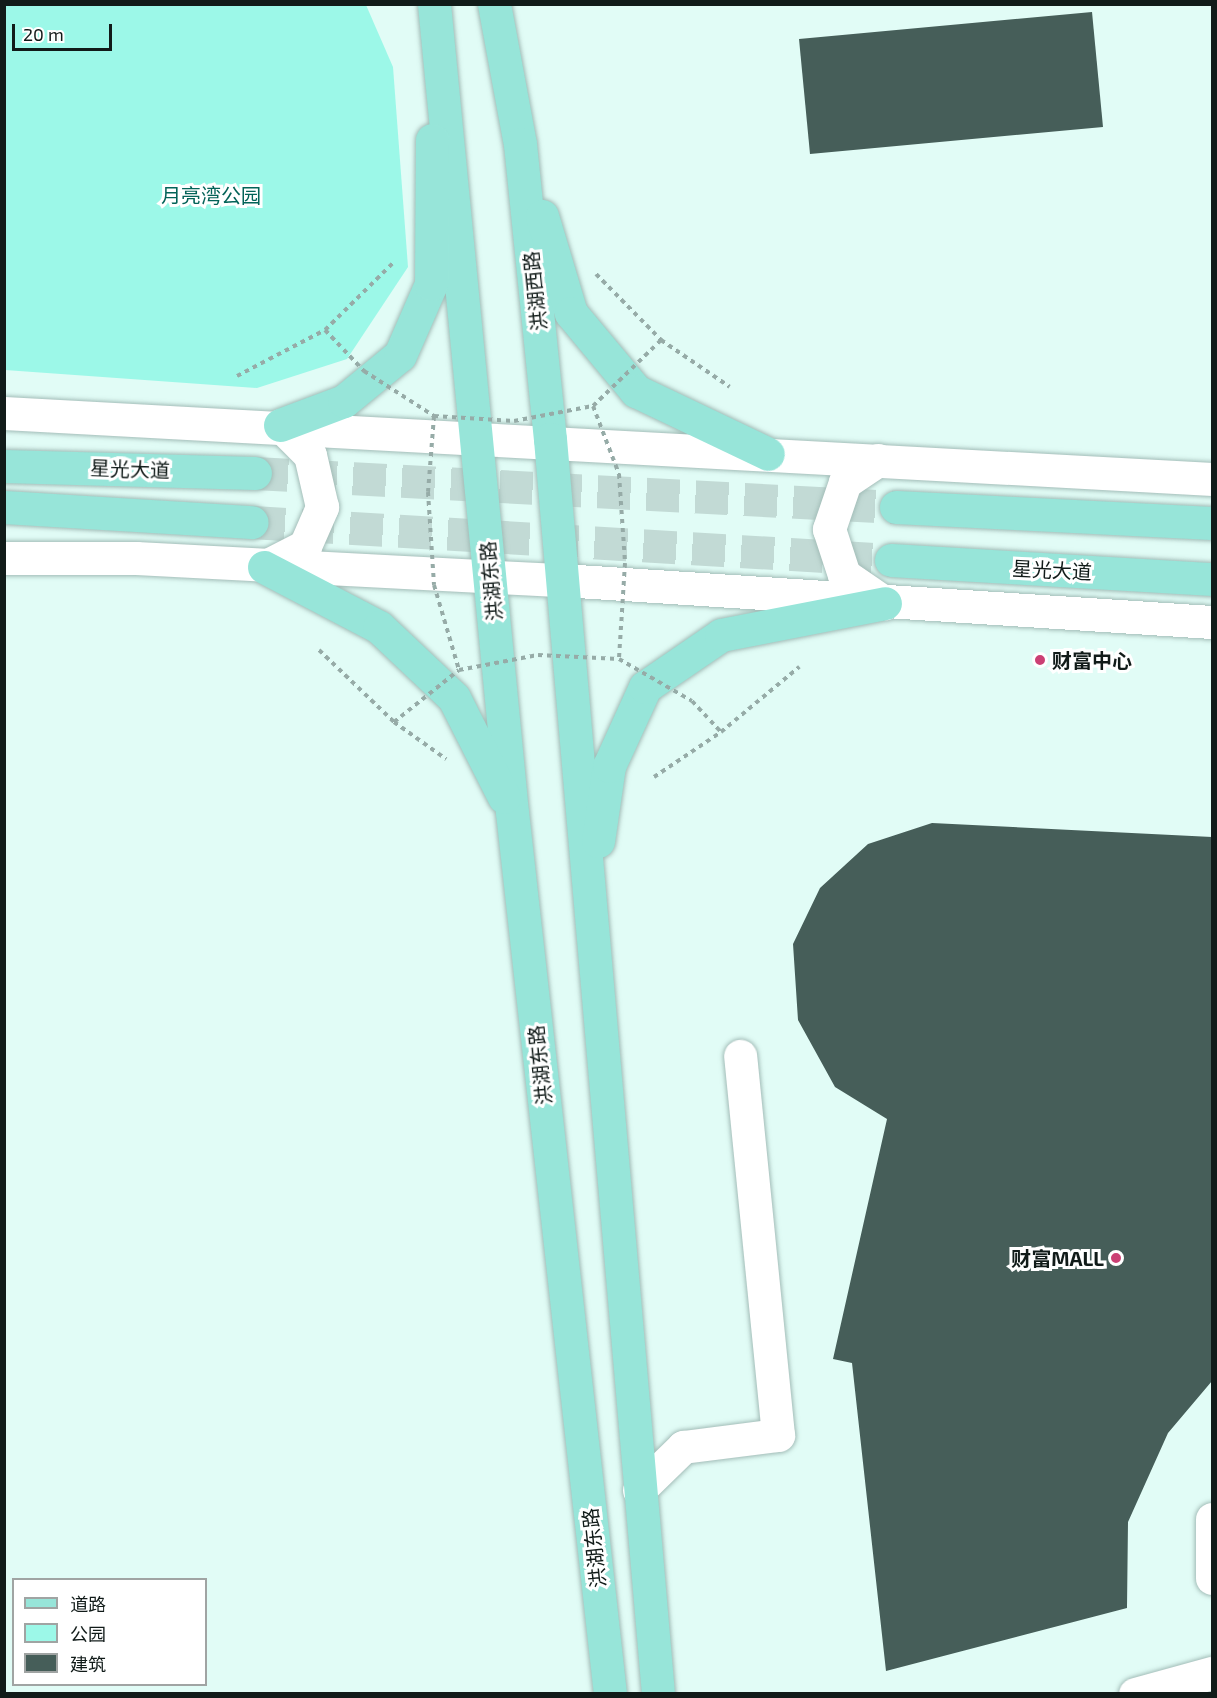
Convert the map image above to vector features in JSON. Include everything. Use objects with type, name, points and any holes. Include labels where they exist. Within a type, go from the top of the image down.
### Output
[{"type":"main road","points":[[434,4],[478,435]]},
{"type":"main road","name":"洪湖西路","points":[[494,4],[520,144],[562,580]]},
{"type":"main road","points":[[280,425],[344,401],[400,356],[431,284],[428,173],[441,76]]},
{"type":"main road","points":[[520,144],[571,313],[636,391],[768,454]]},
{"type":"main road","name":"洪湖东路","points":[[478,435],[512,812],[610,1694]]},
{"type":"main road","name":"星光大道","points":[[4,465],[255,473]]},
{"type":"main road","points":[[4,507],[252,522]]},
{"type":"main road","points":[[896,507],[1212,523]]},
{"type":"main road","name":"星光大道","points":[[891,561],[1212,579]]},
{"type":"main road","points":[[264,567],[379,627],[454,698],[512,812]]},
{"type":"main road","points":[[562,580],[658,1694]]},
{"type":"main road","points":[[590,899],[609,766],[645,687],[721,635],[885,603]]},
{"type":"street","points":[[4,413],[478,435],[1212,479]]},
{"type":"street","points":[[264,567],[305,546],[322,507],[309,455],[280,425]]},
{"type":"street","points":[[878,460],[845,482],[829,529],[844,575],[885,603]]},
{"type":"street","points":[[4,558],[136,558],[264,567],[562,580],[885,603],[1212,622]]},
{"type":"street","points":[[639,1490],[682,1447],[777,1435],[740,1056]]},
{"type":"street","points":[[1212,1519],[1212,1578]]},
{"type":"street","points":[[1148,1692],[1212,1673]]},
{"type":"path","points":[[237,376],[325,330],[394,262]]},
{"type":"path","points":[[592,270],[661,340],[730,387]]},
{"type":"path","points":[[325,330],[364,371],[434,416],[514,421],[593,406],[661,340]]},
{"type":"path","points":[[593,406],[619,474],[625,563],[619,659]]},
{"type":"path","points":[[434,416],[428,492],[434,585],[459,670]]},
{"type":"path","points":[[320,650],[394,722],[452,764]]},
{"type":"path","points":[[394,722],[459,670],[538,654],[619,659],[692,700],[721,732]]},
{"type":"path","points":[[654,777],[721,732],[799,668]]},
{"type":"green space","name":"月亮湾公园","points":[[4,5],[366,5],[393,67],[408,267],[347,359],[257,388],[5,370]]},
{"type":"building","points":[[1092,12],[1103,127],[810,154],[799,39]]},
{"type":"building","name":"财富MALL","points":[[932,823],[1212,837],[1212,1381],[1168,1433],[1128,1522],[1127,1608],[886,1671],[852,1363],[833,1359],[887,1119],[835,1087],[798,1020],[793,944],[820,888],[868,844]]},
{"type":"tunnel","points":[[255,473],[896,507]]},
{"type":"tunnel","points":[[252,522],[891,560]]},
{"type":"place","name":"财富中心","points":[[1040,660]]},
{"type":"place","name":"财富MALL","points":[[1116,1258]]}]
